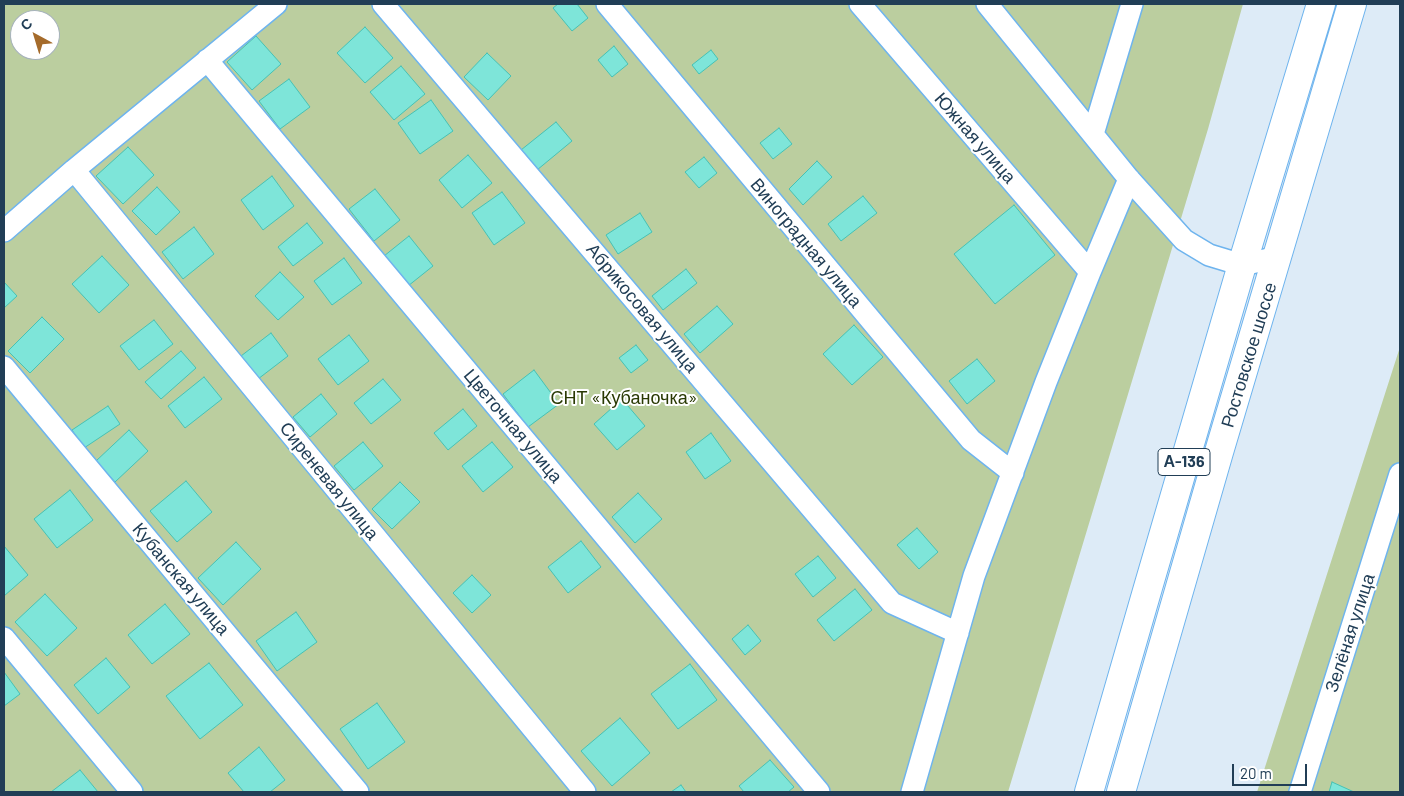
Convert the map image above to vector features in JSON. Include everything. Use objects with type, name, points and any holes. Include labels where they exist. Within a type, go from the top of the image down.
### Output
[{"type":"highway","name":"Ростовское шоссе","points":[[1089,792],[1146,591],[1321,4]]},
{"type":"highway","name":"Ростовское шоссе","points":[[1121,792],[1219,452],[1352,4]]},
{"type":"street","points":[[4,231],[74,170],[276,4]]},
{"type":"street","name":"Абрикосовая улица","points":[[383,4],[892,603],[958,634]]},
{"type":"street","name":"Виноградная улица","points":[[607,4],[970,440],[1013,473]]},
{"type":"street","name":"Южная улица","points":[[860,4],[1090,272]]},
{"type":"street","points":[[987,4],[1129,180],[1184,240],[1208,255],[1242,265],[1278,258]]},
{"type":"street","points":[[1093,134],[1132,4]]},
{"type":"street","name":"Цветочная улица","points":[[207,60],[819,792]]},
{"type":"street","name":"Сиреневая улица","points":[[74,170],[585,792]]},
{"type":"street","points":[[912,792],[974,576],[1046,382],[1129,180]]},
{"type":"street","name":"Кубанская улица","points":[[4,367],[358,792]]},
{"type":"street","name":"Зелёная улица","points":[[1300,792],[1400,474]]},
{"type":"street","points":[[4,638],[132,792]]},
{"type":"green space","name":"СНТ «Кубаночка»","points":[[6,4],[1243,4],[1208,129],[1008,792],[4,792],[4,6]]},
{"type":"green space","points":[[1400,347],[1400,792],[1257,792]]},
{"type":"building","points":[[558,4],[577,4],[588,18],[572,31],[553,8]]},
{"type":"building","points":[[365,27],[393,58],[365,83],[337,53]]},
{"type":"building","points":[[256,36],[281,64],[252,90],[227,62]]},
{"type":"building","points":[[614,46],[628,64],[612,77],[598,60]]},
{"type":"building","points":[[711,50],[718,59],[699,74],[692,65]]},
{"type":"building","points":[[487,53],[511,76],[488,100],[464,77]]},
{"type":"building","points":[[401,66],[425,94],[394,120],[370,92]]},
{"type":"building","points":[[289,79],[310,107],[280,129],[259,101]]},
{"type":"building","points":[[431,100],[453,131],[420,154],[398,123]]},
{"type":"building","points":[[556,122],[572,141],[537,170],[521,150]]},
{"type":"building","points":[[779,128],[792,144],[773,159],[760,143]]},
{"type":"building","points":[[128,147],[154,175],[123,204],[96,176]]},
{"type":"building","points":[[468,155],[492,183],[462,208],[439,180]]},
{"type":"building","points":[[704,157],[717,173],[699,188],[685,172]]},
{"type":"building","points":[[817,161],[832,177],[803,205],[789,189]]},
{"type":"building","points":[[272,176],[294,206],[263,230],[241,200]]},
{"type":"building","points":[[157,187],[180,212],[156,235],[132,211]]},
{"type":"building","points":[[375,189],[400,220],[374,241],[349,209]]},
{"type":"building","points":[[502,192],[525,223],[494,245],[472,213]]},
{"type":"building","points":[[863,196],[877,213],[841,241],[828,224]]},
{"type":"building","points":[[1014,205],[1055,255],[995,304],[954,254]]},
{"type":"building","points":[[640,213],[652,232],[618,254],[606,235]]},
{"type":"building","points":[[307,223],[323,243],[293,266],[278,247]]},
{"type":"building","points":[[194,227],[214,254],[183,279],[162,252]]},
{"type":"building","points":[[409,236],[433,266],[408,286],[384,256]]},
{"type":"building","points":[[102,256],[129,285],[99,313],[72,284]]},
{"type":"building","points":[[344,258],[362,283],[332,305],[314,281]]},
{"type":"building","points":[[686,269],[697,283],[663,310],[652,296]]},
{"type":"building","points":[[280,272],[304,297],[278,320],[255,296]]},
{"type":"building","points":[[4,282],[17,296],[4,308]]},
{"type":"building","points":[[717,306],[733,324],[700,353],[684,334]]},
{"type":"building","points":[[42,317],[64,339],[30,373],[8,351]]},
{"type":"building","points":[[154,320],[173,344],[139,370],[120,346]]},
{"type":"building","points":[[854,325],[883,357],[852,385],[823,354]]},
{"type":"building","points":[[271,333],[288,356],[258,379],[241,356]]},
{"type":"building","points":[[349,335],[369,361],[338,385],[318,359]]},
{"type":"building","points":[[636,345],[648,360],[631,373],[619,358]]},
{"type":"building","points":[[181,351],[196,368],[161,399],[145,382]]},
{"type":"building","points":[[977,359],[995,381],[967,404],[949,381]]},
{"type":"building","points":[[534,370],[559,404],[528,427],[503,394]]},
{"type":"building","points":[[204,377],[222,399],[185,428],[168,406]]},
{"type":"building","points":[[383,379],[401,400],[371,424],[354,403]]},
{"type":"building","points":[[321,394],[337,414],[310,437],[293,417]]},
{"type":"building","points":[[622,399],[645,426],[617,450],[594,424]]},
{"type":"building","points":[[108,406],[120,424],[84,448],[72,430]]},
{"type":"building","points":[[463,409],[477,426],[448,450],[434,433]]},
{"type":"building","points":[[129,430],[148,451],[115,482],[96,461]]},
{"type":"building","points":[[711,433],[731,461],[705,479],[686,452]]},
{"type":"building","points":[[363,442],[383,466],[354,490],[334,466]]},
{"type":"building","points":[[492,442],[513,467],[483,492],[462,466]]},
{"type":"building","points":[[186,481],[212,512],[177,542],[150,511]]},
{"type":"building","points":[[400,482],[420,502],[392,529],[372,509]]},
{"type":"building","points":[[70,490],[93,520],[57,548],[34,519]]},
{"type":"building","points":[[638,493],[662,519],[635,543],[612,517]]},
{"type":"building","points":[[917,528],[938,552],[919,569],[897,545]]},
{"type":"building","points":[[581,541],[601,567],[568,593],[548,567]]},
{"type":"building","points":[[236,542],[261,569],[223,605],[198,578]]},
{"type":"building","points":[[4,546],[28,575],[4,596]]},
{"type":"building","points":[[818,556],[836,578],[813,597],[795,574]]},
{"type":"building","points":[[472,575],[491,595],[472,613],[453,593]]},
{"type":"building","points":[[855,589],[872,610],[834,641],[817,620]]},
{"type":"building","points":[[45,594],[77,628],[47,656],[15,622]]},
{"type":"building","points":[[165,604],[190,634],[152,664],[128,635]]},
{"type":"building","points":[[296,612],[317,642],[277,671],[256,641]]},
{"type":"building","points":[[748,625],[761,641],[745,655],[732,639]]},
{"type":"building","points":[[106,658],[130,687],[98,714],[74,685]]},
{"type":"building","points":[[209,663],[243,705],[200,739],[166,696]]},
{"type":"building","points":[[690,664],[717,700],[678,729],[651,694]]},
{"type":"building","points":[[4,672],[20,694],[4,706]]},
{"type":"building","points":[[377,703],[405,742],[368,769],[340,729]]},
{"type":"building","points":[[620,718],[650,753],[612,786],[581,751]]},
{"type":"building","points":[[259,747],[285,780],[270,792],[244,792],[228,773]]},
{"type":"building","points":[[770,760],[794,787],[788,792],[744,792],[739,786]]},
{"type":"building","points":[[80,770],[98,792],[51,792]]},
{"type":"building","points":[[1332,782],[1354,792],[1329,792]]},
{"type":"building","points":[[681,785],[686,792],[671,792]]}]
